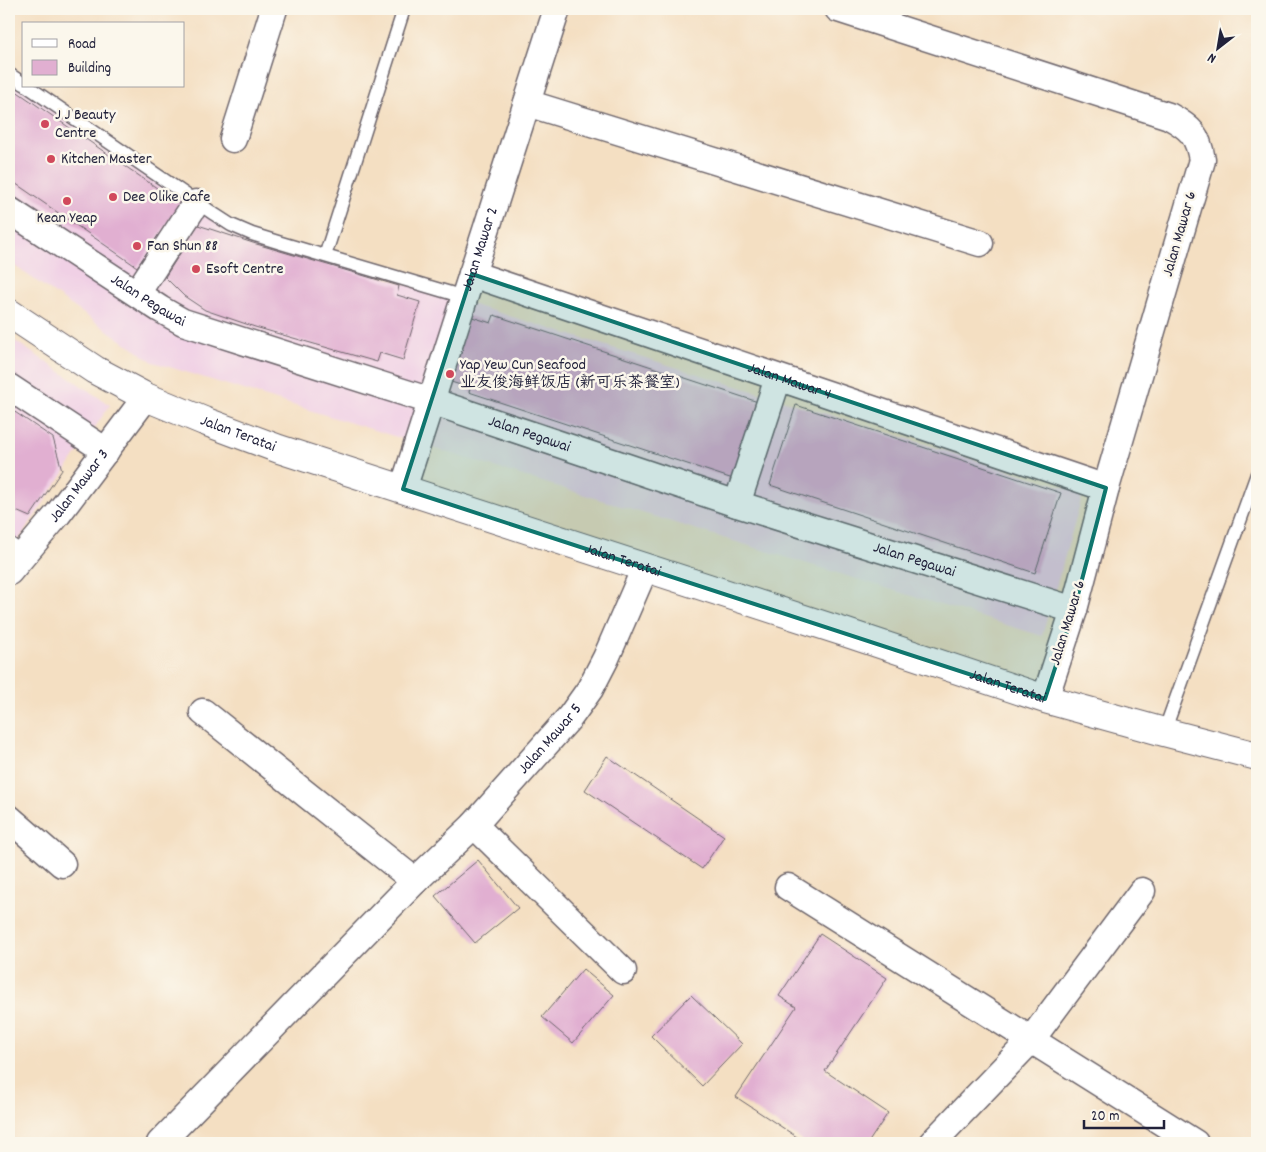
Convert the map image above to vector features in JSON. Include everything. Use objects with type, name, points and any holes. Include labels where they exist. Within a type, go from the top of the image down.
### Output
[{"type":"street","points":[[233,139],[274,9]]},
{"type":"street","name":"Jalan Mawar 2","points":[[403,489],[557,9]]},
{"type":"street","name":"Jalan Mawar 6","points":[[838,9],[1169,116],[1185,125],[1200,146],[1202,160],[1106,488],[1074,610],[1045,699]]},
{"type":"street","points":[[527,103],[980,244]]},
{"type":"street","points":[[137,293],[196,203]]},
{"type":"street","name":"Jalan Pegawai","points":[[9,210],[160,309],[183,322],[431,401],[737,504],[1074,610]]},
{"type":"street","name":"Jalan Mawar 4","points":[[468,286],[778,378],[1106,488]]},
{"type":"street","name":"Jalan Teratai","points":[[9,313],[95,370],[146,397],[204,421],[279,448],[1045,699],[1257,756]]},
{"type":"street","points":[[737,504],[778,378]]},
{"type":"street","points":[[9,387],[106,451]]},
{"type":"street","name":"Jalan Mawar 3","points":[[14,556],[58,514],[146,397]]},
{"type":"street","name":"Jalan Mawar 5","points":[[160,1143],[415,881],[474,825],[570,717],[590,690],[645,568]]},
{"type":"street","points":[[203,712],[415,881]]},
{"type":"street","points":[[9,818],[62,864]]},
{"type":"street","points":[[474,825],[623,971]]},
{"type":"street","points":[[788,887],[1194,1143]]},
{"type":"street","points":[[932,1143],[1031,1040],[1142,891]]},
{"type":"lane","points":[[325,256],[404,9]]},
{"type":"lane","points":[[9,74],[22,83]]},
{"type":"lane","points":[[30,88],[196,203],[231,225],[252,234],[325,256],[468,286]]},
{"type":"lane","points":[[1164,732],[1257,474]]},
{"type":"highlighted area","points":[[472,274],[1106,488],[1074,610],[1045,699],[403,489]]},
{"type":"shaded area","points":[[9,71],[22,80],[22,88],[34,88],[244,234],[1083,493],[1042,636],[153,362],[9,262]]},
{"type":"shaded area","points":[[9,337],[110,405],[11,551],[9,550]]},
{"type":"building","points":[[9,86],[180,204],[137,267],[9,179]]},
{"type":"building","points":[[198,225],[399,286],[397,295],[420,302],[403,360],[380,353],[377,362],[255,327],[205,310],[184,296],[165,277]]},
{"type":"building","points":[[494,315],[761,403],[736,480],[469,392],[470,388],[448,381],[469,316],[491,323]]},
{"type":"building","points":[[796,405],[1061,493],[1035,573],[770,485]]},
{"type":"building","points":[[9,408],[53,438],[62,470],[30,517],[9,508]]},
{"type":"building","points":[[607,756],[724,836],[702,869],[585,790]]},
{"type":"building","points":[[478,860],[518,908],[475,943],[435,896]]},
{"type":"building","points":[[820,934],[887,978],[825,1071],[888,1113],[868,1143],[806,1143],[736,1097],[796,1007],[779,996]]},
{"type":"building","points":[[583,969],[614,995],[573,1043],[542,1017]]},
{"type":"building","points":[[691,995],[742,1044],[702,1086],[651,1036]]},
{"type":"place","name":"J J Beauty Centre","points":[[45,124]]},
{"type":"place","name":"Kitchen Master","points":[[51,159]]},
{"type":"place","name":"Dee Olike Cafe","points":[[113,197]]},
{"type":"place","name":"Kean Yeap","points":[[67,201]]},
{"type":"place","name":"Fan Shun 88","points":[[137,246]]},
{"type":"place","name":"Esoft Centre","points":[[196,269]]},
{"type":"place","name":"Yap Yew Cun Seafood 业友俊海鲜饭店 (新可乐茶餐室)","points":[[450,374]]}]
